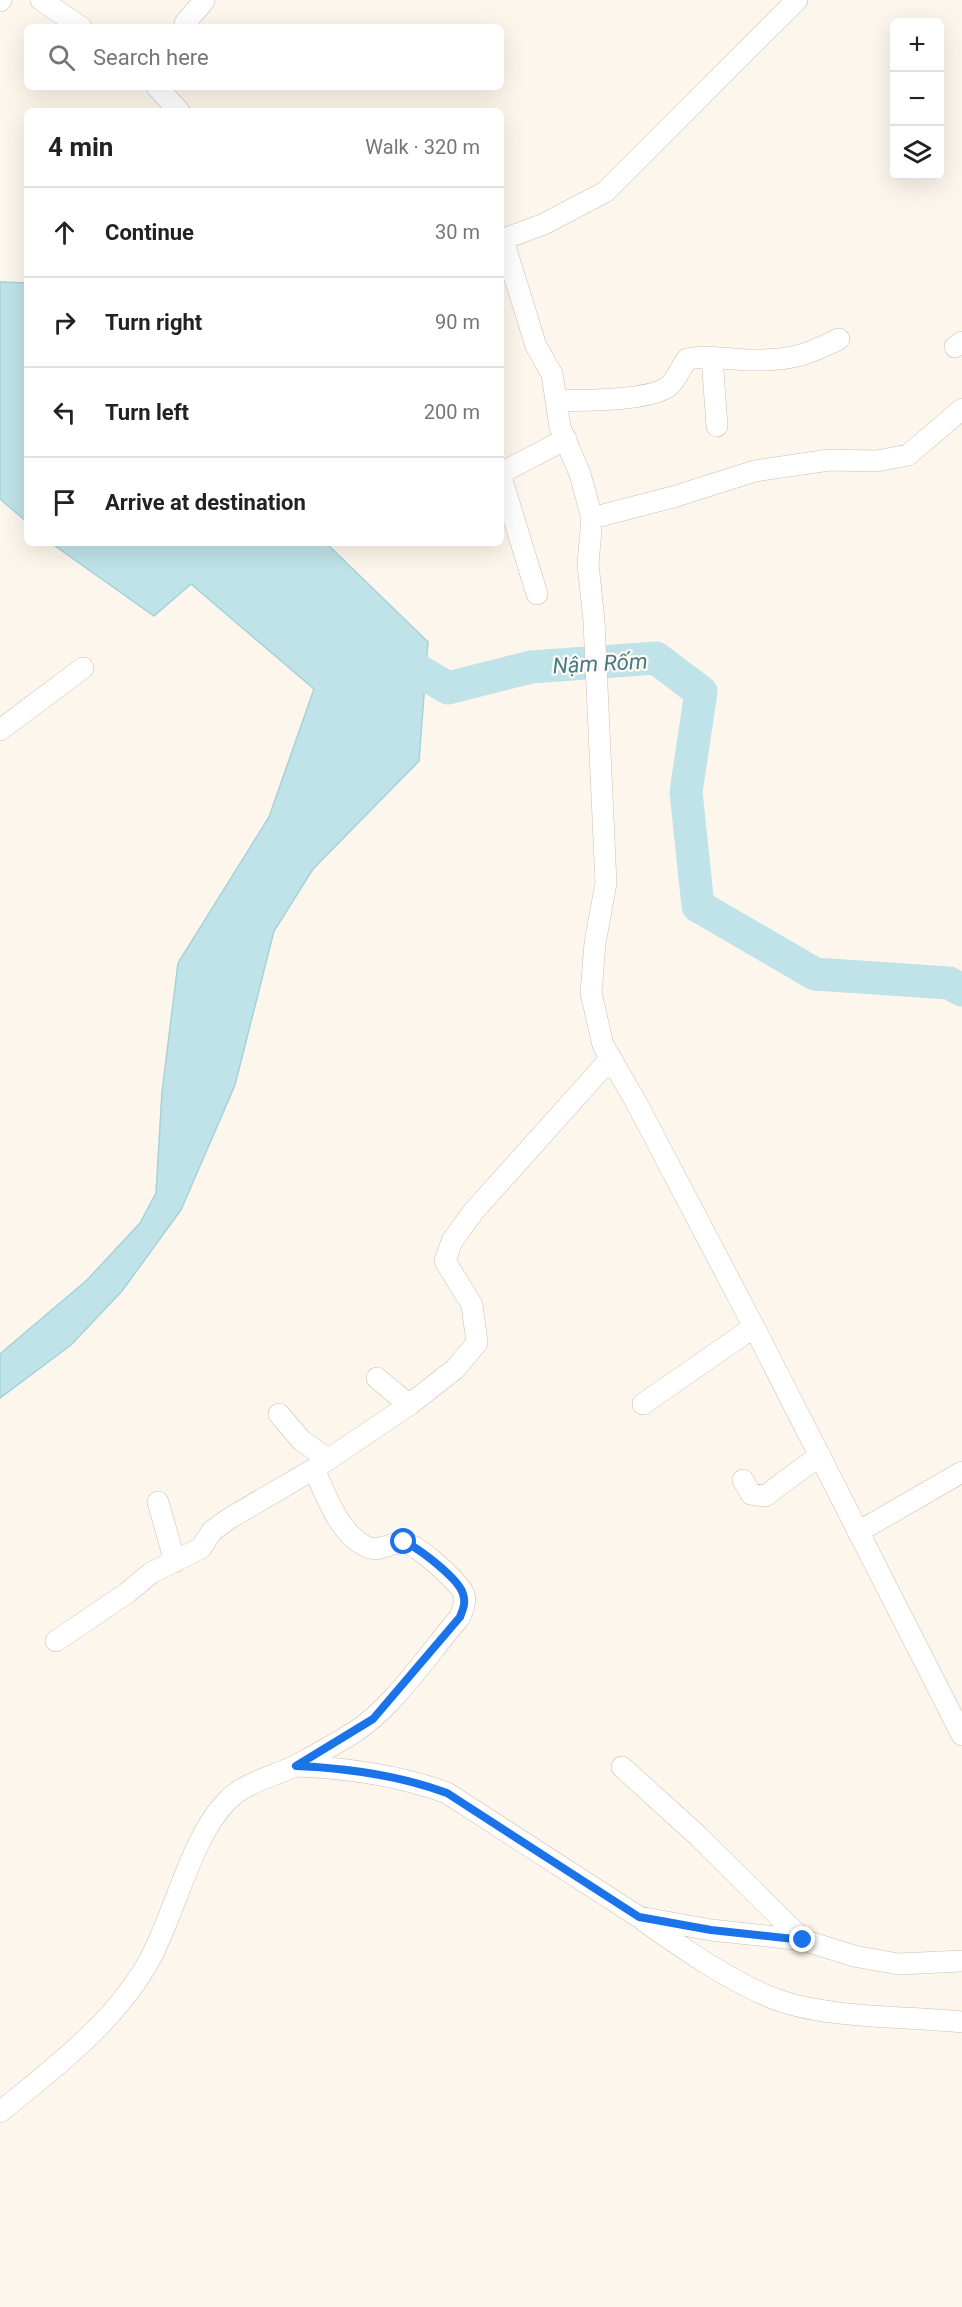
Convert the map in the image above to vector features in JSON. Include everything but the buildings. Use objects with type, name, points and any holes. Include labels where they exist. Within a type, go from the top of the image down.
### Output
[{"type":"street","points":[[41,0],[77,24]]},
{"type":"street","points":[[504,239],[544,224],[605,192],[797,0]]},
{"type":"street","points":[[185,24],[204,1]]},
{"type":"street","points":[[161,90],[178,102]]},
{"type":"street","points":[[504,246],[536,346],[552,374],[560,427],[580,474],[592,519],[588,564],[594,621],[606,884],[596,943],[591,993],[603,1045],[754,1327],[962,1735]]},
{"type":"street","points":[[556,400],[594,401],[654,392],[669,386],[687,358],[757,360],[801,357],[840,339]]},
{"type":"street","points":[[712,357],[717,426]]},
{"type":"street","points":[[592,519],[755,471],[829,460],[877,461],[908,455],[962,409]]},
{"type":"street","points":[[504,473],[566,439]]},
{"type":"street","points":[[504,485],[537,594]]},
{"type":"street","points":[[0,730],[83,668]]},
{"type":"street","points":[[56,1641],[102,1612],[152,1573],[201,1548],[212,1531],[230,1518],[321,1464],[409,1405],[455,1369],[477,1343],[472,1305],[445,1261],[452,1241],[473,1212],[611,1058]]},
{"type":"street","points":[[643,1404],[754,1327]]},
{"type":"street","points":[[377,1378],[409,1405]]},
{"type":"street","points":[[0,2112],[33,2086],[104,2021],[134,1987],[150,1959],[211,1822],[226,1801],[257,1780],[296,1766],[373,1719],[460,1617],[465,1605],[459,1585],[414,1546],[404,1542],[378,1549],[366,1547],[355,1539],[335,1514],[321,1464],[279,1414]]},
{"type":"street","points":[[743,1480],[751,1494],[765,1496],[820,1455]]},
{"type":"street","points":[[858,1532],[962,1472]]},
{"type":"street","points":[[158,1502],[175,1562]]},
{"type":"street","points":[[296,1766],[378,1774],[412,1781],[447,1793],[702,1960],[771,1998],[799,2006],[850,2013],[962,2022]]},
{"type":"street","points":[[622,1767],[697,1836],[803,1940]]},
{"type":"street","points":[[639,1917],[711,1930],[803,1940],[854,1956],[898,1964],[962,1960]]},
{"type":"water","points":[[0,282],[24,283],[24,519],[0,499]]},
{"type":"water","points":[[55,546],[329,546],[428,642],[419,761],[313,869],[274,931],[235,1085],[181,1210],[122,1291],[71,1345],[0,1398],[0,1354],[87,1280],[140,1223],[156,1193],[162,1092],[178,963],[269,817],[314,689],[191,584],[154,616]]},
{"type":"waterway","name":"Nậm Rốm","points":[[387,652],[448,688],[531,667],[656,658],[701,692],[686,792],[698,906],[815,974],[949,983],[962,990]]},
{"type":"route","points":[[404,1542],[414,1546],[459,1585],[464,1594],[465,1605],[460,1617],[373,1719],[296,1766],[378,1774],[412,1781],[447,1793],[639,1917],[711,1930],[803,1940]]}]
